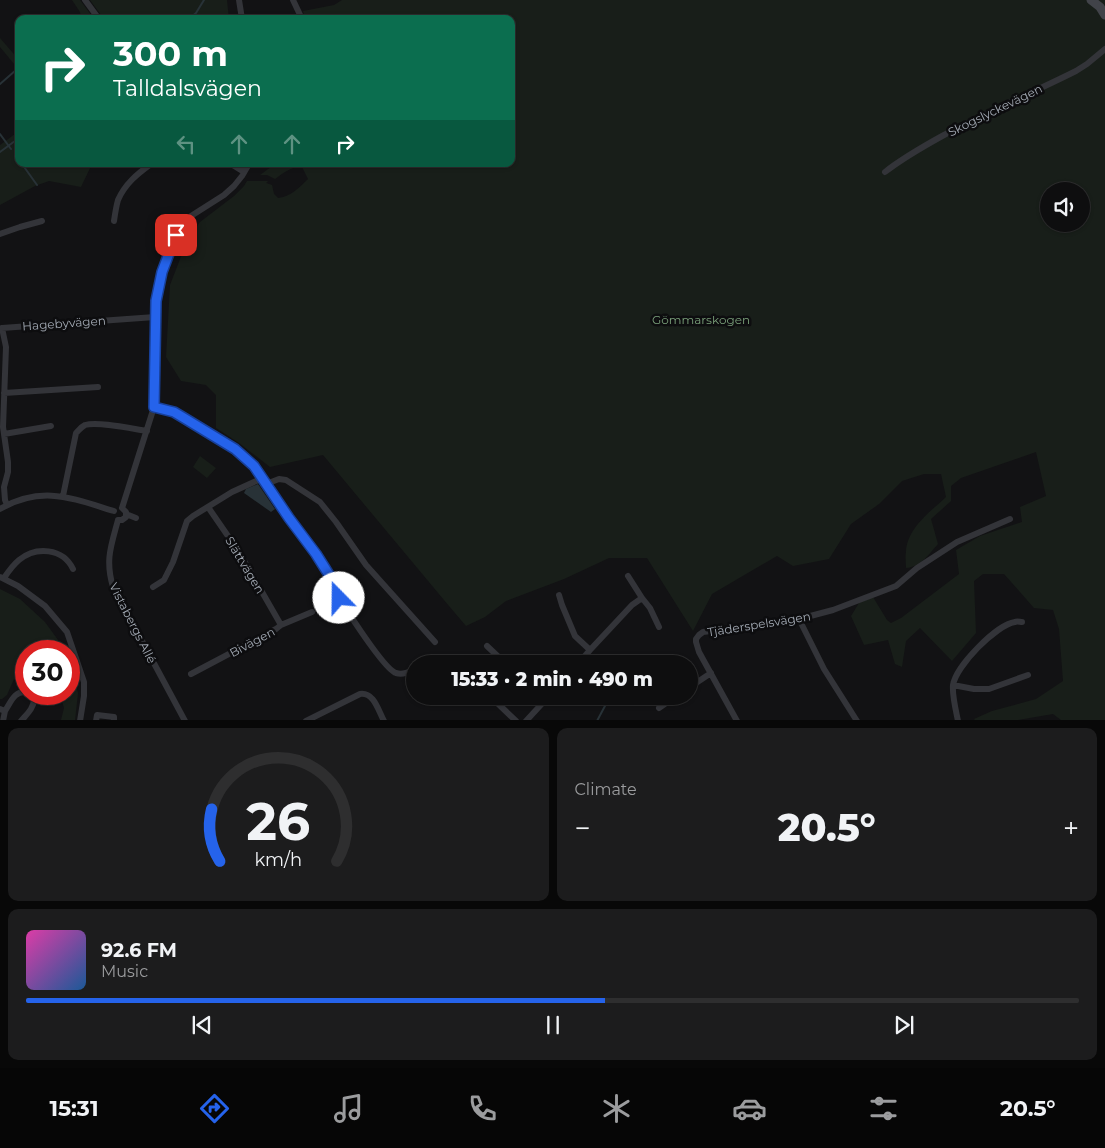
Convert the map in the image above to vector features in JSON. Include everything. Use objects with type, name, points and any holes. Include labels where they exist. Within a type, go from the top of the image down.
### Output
[{"type":"street","points":[[85,0],[96,15]]},
{"type":"street","points":[[239,0],[241,15]]},
{"type":"street","points":[[292,0],[300,15]]},
{"type":"street","points":[[1091,0],[1100,7],[1105,15]]},
{"type":"street","name":"Skogslyckevägen","points":[[885,172],[902,159],[958,128],[1076,71],[1105,49]]},
{"type":"street","points":[[114,221],[118,201],[130,182],[147,167]]},
{"type":"street","points":[[236,167],[244,172]]},
{"type":"street","points":[[122,508],[154,407],[156,301],[162,272],[170,249],[182,225],[191,216],[229,191],[247,167]]},
{"type":"street","points":[[0,234],[42,221]]},
{"type":"street","name":"Hagebyvägen","points":[[7,505],[4,487],[8,472],[8,462],[3,427],[6,348],[1,326],[155,317]]},
{"type":"street","points":[[4,392],[98,387]]},
{"type":"street","points":[[154,407],[174,412],[183,421],[235,449],[254,466],[333,581],[339,592],[339,598],[363,635],[392,671],[406,673]]},
{"type":"street","points":[[63,496],[76,433],[79,429],[86,425],[97,424],[147,431]]},
{"type":"street","points":[[4,434],[51,426]]},
{"type":"street","points":[[154,587],[164,580],[169,571],[180,545],[187,521],[193,516],[232,492],[265,481],[286,480],[320,502],[366,565],[435,642]]},
{"type":"street","points":[[0,509],[32,497],[47,495],[63,496],[114,511],[122,508]]},
{"type":"street","name":"Slättvägen","points":[[208,506],[239,552],[281,625]]},
{"type":"street","points":[[122,508],[126,514],[136,518]]},
{"type":"street","points":[[114,511],[115,518],[118,520],[124,519],[126,514]]},
{"type":"street","name":"Vistabergs Allé","points":[[118,520],[109,556],[109,574],[113,587],[185,720]]},
{"type":"street","name":"Tjäderspelsvägen","points":[[711,673],[696,642],[696,639],[703,632],[800,619],[833,610],[896,586],[917,568],[957,542],[1010,520]]},
{"type":"street","points":[[73,569],[66,558],[61,555],[40,551],[18,560],[2,577],[45,606],[67,632],[84,682],[80,720]]},
{"type":"street","points":[[628,576],[660,626]]},
{"type":"street","points":[[560,595],[570,627],[575,636],[590,650]]},
{"type":"street","points":[[586,655],[632,605],[642,598]]},
{"type":"street","name":"Bivägen","points":[[191,674],[281,625],[312,612]]},
{"type":"street","points":[[800,619],[824,669],[857,720]]},
{"type":"street","points":[[958,720],[953,685],[970,655],[985,640],[1003,627],[1014,622],[1022,622]]},
{"type":"street","points":[[487,646],[496,655]]},
{"type":"street","points":[[698,682],[711,673],[737,720]]},
{"type":"street","points":[[953,685],[989,689],[1028,675]]},
{"type":"street","points":[[306,720],[360,694],[368,694],[372,698],[384,720]]},
{"type":"street","points":[[3,720],[3,710],[15,696]]},
{"type":"street","points":[[21,720],[34,705]]},
{"type":"street","points":[[500,705],[516,720]]},
{"type":"street","points":[[526,720],[539,705]]},
{"type":"street","points":[[659,708],[663,705]]},
{"type":"street","points":[[96,720],[97,715],[114,717],[114,720]]},
{"type":"green space","points":[[72,0],[80,0],[91,15],[80,15]]},
{"type":"green space","points":[[90,0],[227,0],[229,15],[101,15]]},
{"type":"green space","name":"Gömmarskogen","points":[[342,0],[1105,0],[1105,720],[1061,720],[1053,714],[1018,720],[974,719],[992,711],[1036,699],[1063,681],[1059,629],[1053,610],[1034,608],[1004,574],[983,574],[974,581],[976,633],[952,661],[920,628],[906,641],[902,667],[895,664],[888,640],[864,645],[851,616],[859,603],[873,597],[887,620],[891,623],[901,618],[959,574],[956,550],[980,536],[1022,522],[1020,507],[1046,496],[1036,452],[961,478],[951,486],[951,501],[931,519],[938,544],[924,559],[911,567],[906,568],[907,543],[910,535],[920,521],[946,497],[941,474],[924,474],[902,481],[879,504],[851,524],[829,559],[793,566],[777,556],[712,594],[693,631],[647,558],[609,558],[564,579],[506,601],[485,617],[466,626],[323,455],[270,467],[216,428],[216,395],[206,385],[181,381],[166,357],[170,285],[187,241],[200,222],[234,196],[247,181],[268,181],[266,183],[272,185],[274,194],[278,198],[291,194],[308,179],[302,167],[515,167],[515,15],[304,15],[303,11],[334,5]]},
{"type":"green space","points":[[0,38],[15,55],[15,65],[0,47]]},
{"type":"green space","points":[[15,134],[15,167],[91,167],[81,187],[49,181],[35,186],[0,205],[0,145]]},
{"type":"green space","name":"Gömmarskogen","points":[[271,167],[298,167],[284,172],[275,179],[267,175],[260,175]]},
{"type":"green space","points":[[200,456],[216,468],[207,478],[193,467]]},
{"type":"green space","points":[[0,589],[20,599],[45,622],[58,640],[15,640],[15,677],[7,695],[0,699]]},
{"type":"green space","points":[[63,705],[77,705],[75,720],[61,720]]},
{"type":"shaded area","points":[[258,484],[275,509],[271,512],[244,493],[246,489]]},
{"type":"waterway","points":[[194,15],[204,0]]},
{"type":"waterway","points":[[0,84],[15,71]]},
{"type":"waterway","points":[[0,134],[11,149]]},
{"type":"waterway","points":[[0,152],[15,141]]},
{"type":"waterway","points":[[24,167],[37,185]]},
{"type":"waterway","points":[[598,720],[605,705]]},
{"type":"route","points":[[176,235],[162,272],[156,301],[154,407],[174,412],[235,449],[254,466],[299,533],[316,554],[339,592],[339,598]]}]
